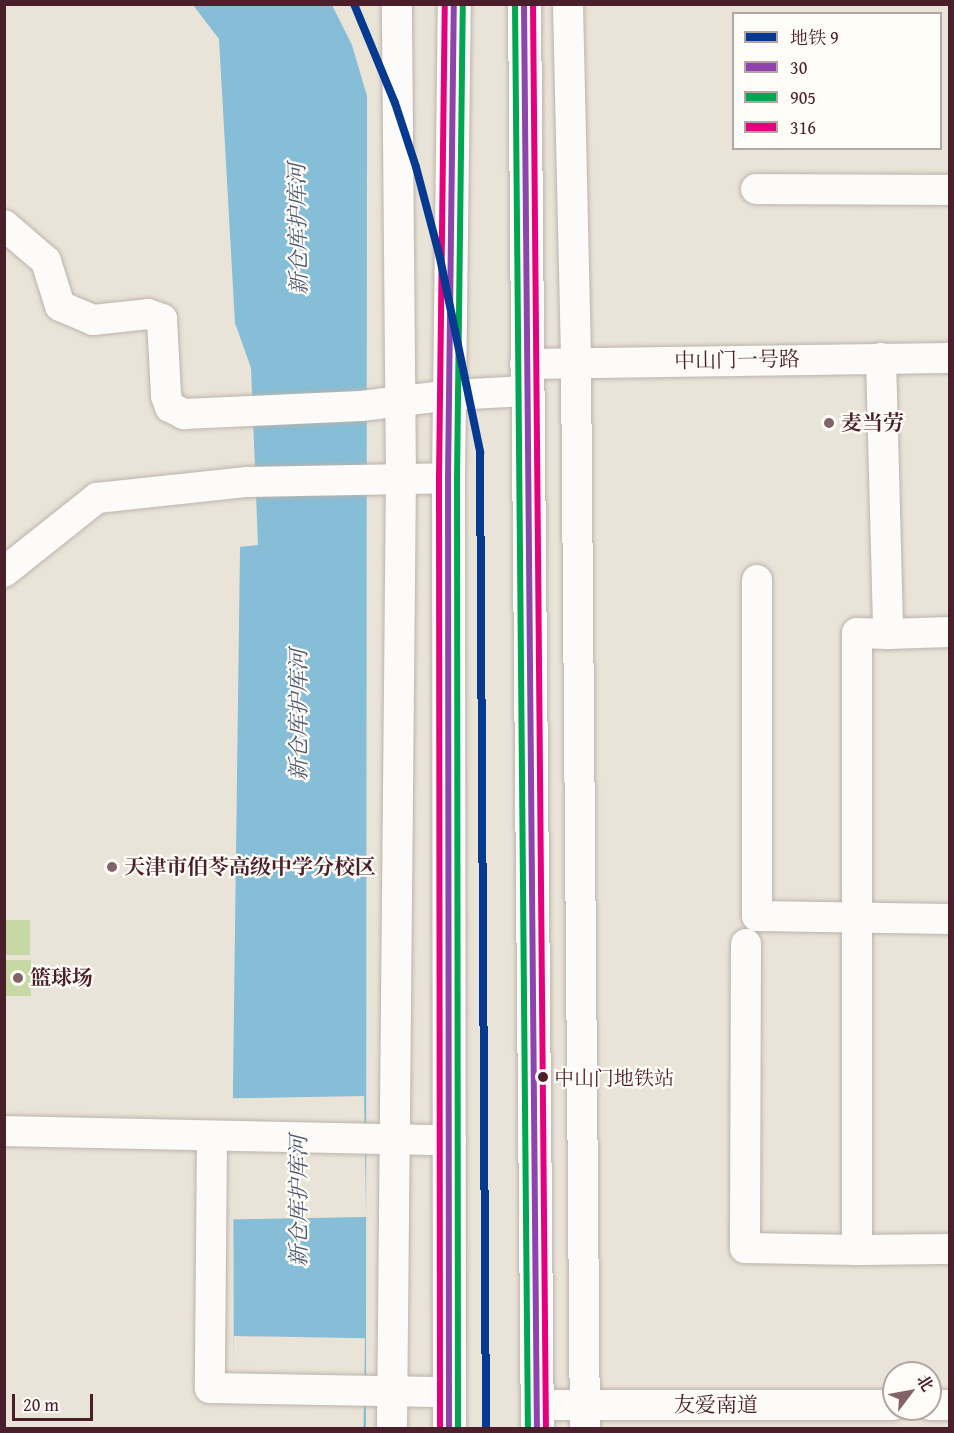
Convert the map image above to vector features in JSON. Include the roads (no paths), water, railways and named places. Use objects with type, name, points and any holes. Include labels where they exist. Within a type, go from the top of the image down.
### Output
[{"type":"main road","points":[[449,1428],[451,1140],[448,478],[452,395],[454,4]]},
{"type":"main road","points":[[524,4],[537,1417]]},
{"type":"street","points":[[392,1428],[401,479],[397,4]]},
{"type":"street","points":[[568,4],[576,362],[585,1417]]},
{"type":"street","points":[[756,189],[950,190]]},
{"type":"street","name":"中山门一号路","points":[[4,225],[46,261],[60,306],[93,320],[148,314],[162,320],[170,406],[184,414],[361,406],[452,395],[526,378],[576,362],[950,358]]},
{"type":"street","points":[[880,358],[888,634]]},
{"type":"street","points":[[4,572],[97,498],[247,482],[448,478]]},
{"type":"street","points":[[757,580],[758,916],[950,919]]},
{"type":"street","points":[[857,1250],[854,918],[857,633],[950,632]]},
{"type":"street","points":[[746,944],[745,1248],[857,1250],[950,1248]]},
{"type":"street","points":[[4,1131],[358,1140],[451,1140]]},
{"type":"street","points":[[226,1136],[210,1388],[449,1392]]},
{"type":"street","name":"友爱南道","points":[[537,1417],[882,1405]]},
{"type":"water","name":"新仓库护库河","points":[[193,5],[332,5],[352,45],[367,96],[366,1428],[234,1428],[233,1083],[240,547],[258,545],[251,368],[235,323],[219,39]]},
{"type":"metro line","name":"9","points":[[354,4],[395,103],[416,167],[440,258],[480,452],[486,1428]]},
{"type":"place","name":"麦当劳","points":[[829,423]]},
{"type":"place","name":"天津市伯苓高级中学分校区","points":[[112,867]]},
{"type":"place","name":"篮球场","points":[[18,978]]},
{"type":"place","name":"中山门地铁站","points":[[543,1077]]}]
